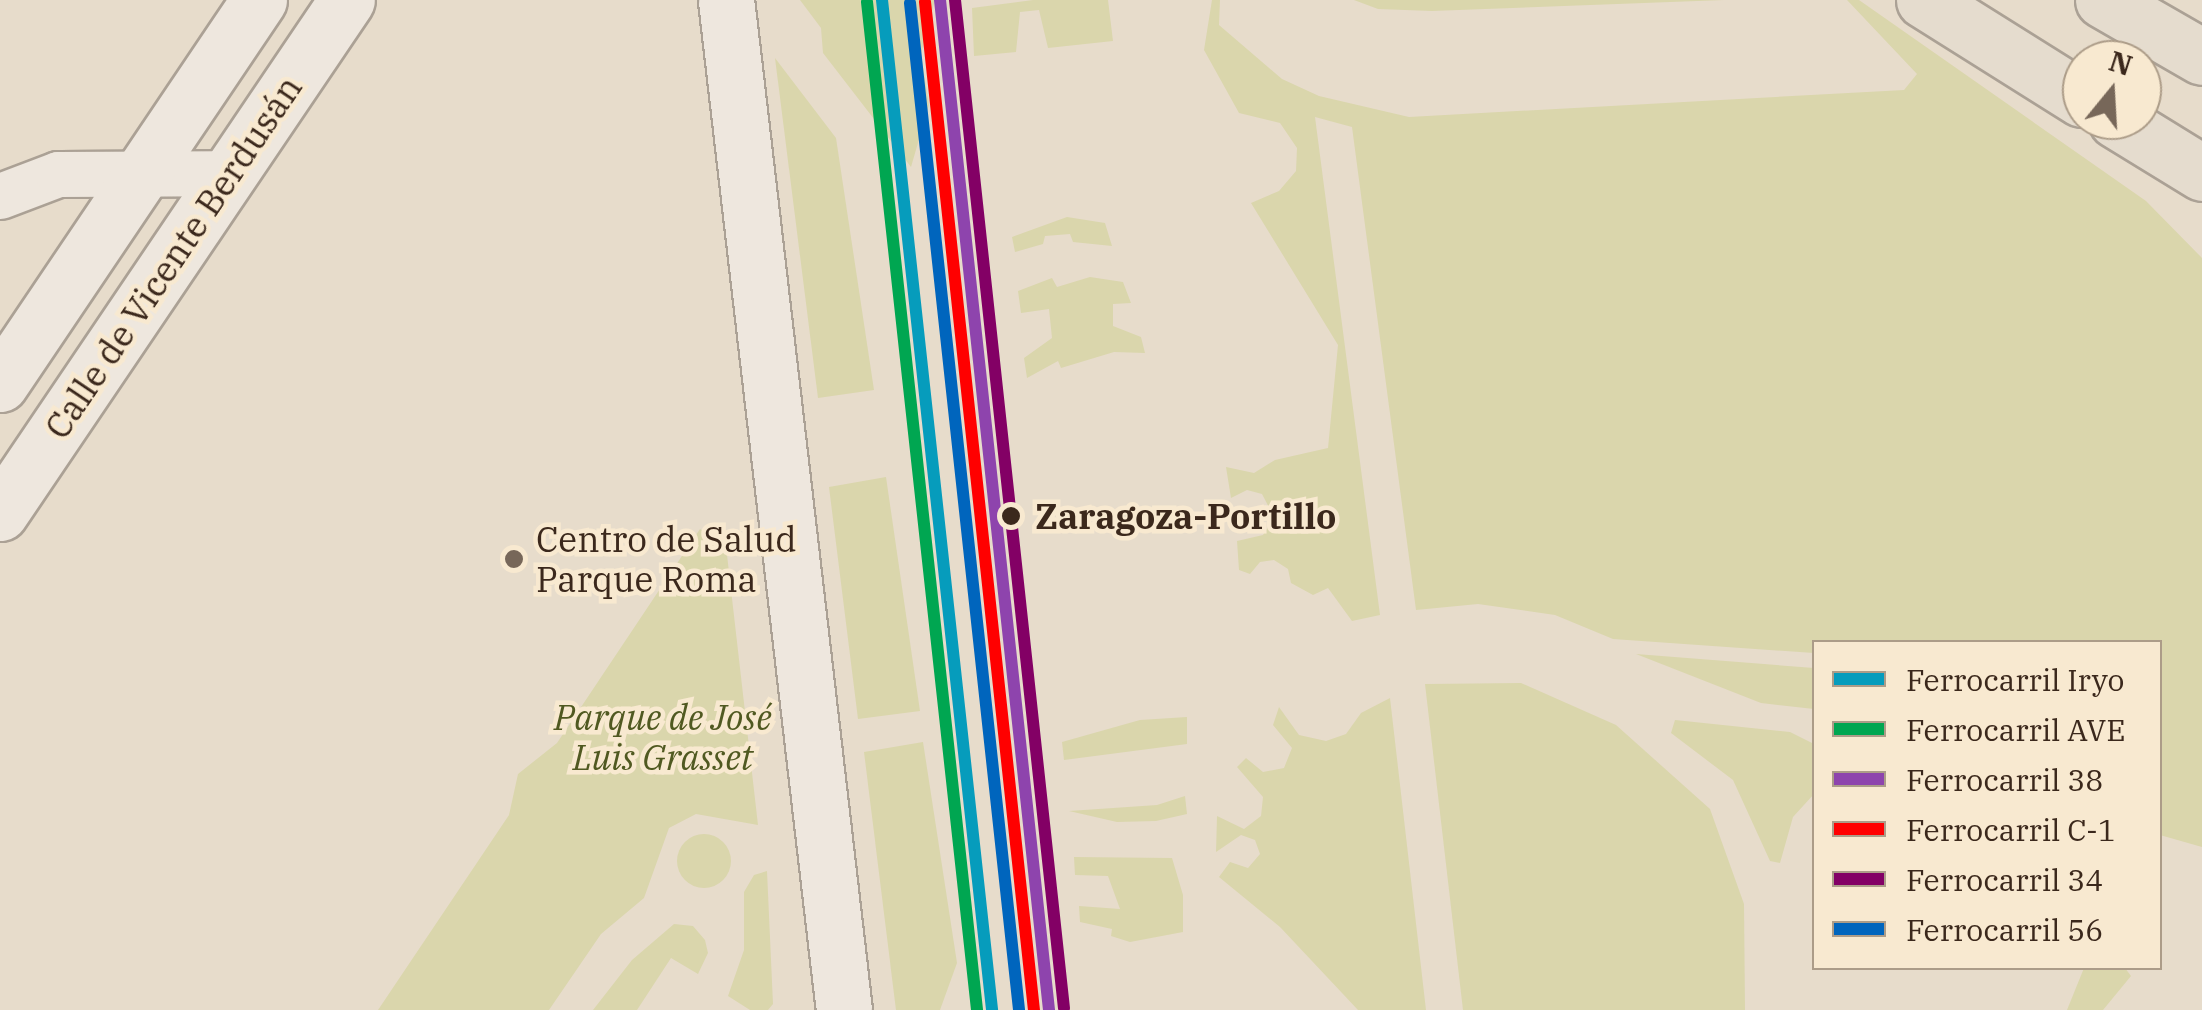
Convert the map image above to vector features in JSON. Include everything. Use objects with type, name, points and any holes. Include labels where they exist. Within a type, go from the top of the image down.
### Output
[{"type":"main road","name":"Calle de Vicente Berdusán","points":[[0,384],[259,0]]},
{"type":"main road","name":"Calle de Vicente Berdusán","points":[[0,513],[347,0]]},
{"type":"main road","points":[[726,0],[844,1010]]},
{"type":"main road","points":[[1924,0],[2062,86]]},
{"type":"main road","points":[[2103,0],[2202,57]]},
{"type":"main road","points":[[2148,140],[2202,173]]},
{"type":"street","points":[[0,196],[48,175],[230,172]]},
{"type":"green space","points":[[800,0],[935,0],[921,54],[929,105],[911,167],[823,53],[821,28]]},
{"type":"green space","points":[[1033,0],[1108,0],[1113,41],[1048,48],[1039,10],[1020,12],[1016,52],[974,56],[972,8]]},
{"type":"green space","points":[[1212,0],[1220,0],[1219,25],[1282,79],[1319,96],[1409,117],[1904,90],[1917,74],[1847,0],[1859,0],[2146,201],[2202,258],[2202,847],[2162,836],[2162,640],[1812,640],[1812,653],[1613,639],[1555,615],[1478,604],[1416,610],[1352,127],[1315,117],[1380,615],[1352,621],[1328,588],[1313,595],[1291,583],[1288,569],[1274,560],[1260,562],[1250,574],[1239,570],[1237,541],[1263,535],[1274,517],[1262,494],[1247,490],[1231,498],[1226,467],[1254,473],[1275,460],[1328,448],[1338,345],[1251,203],[1279,191],[1296,171],[1297,148],[1280,123],[1239,113],[1204,50]]},
{"type":"green space","points":[[1354,0],[1724,0],[1432,11],[1378,9]]},
{"type":"green space","points":[[775,58],[836,138],[874,390],[818,398]]},
{"type":"green space","points":[[1067,217],[1105,223],[1112,246],[1073,242],[1070,234],[1045,236],[1043,244],[1015,252],[1012,237]]},
{"type":"green space","points":[[1090,277],[1123,282],[1131,303],[1113,304],[1113,326],[1141,337],[1145,353],[1114,352],[1061,368],[1058,361],[1027,378],[1024,358],[1052,338],[1049,309],[1021,313],[1018,291],[1052,278],[1057,287]]},
{"type":"green space","points":[[886,477],[920,711],[858,719],[829,487]]},
{"type":"green space","name":"Parque de José Luis Grasset","points":[[700,529],[726,546],[758,825],[696,814],[669,828],[644,898],[601,934],[549,1010],[378,1010],[509,815],[518,774],[557,743]]},
{"type":"green space","points":[[1636,654],[1812,668],[1812,709],[1761,703]]},
{"type":"green space","points":[[1521,683],[1616,725],[1710,809],[1744,904],[1745,1010],[1463,1010],[1425,684]]},
{"type":"green space","points":[[1390,698],[1426,1010],[1358,1010],[1280,927],[1219,877],[1230,862],[1248,868],[1260,854],[1255,840],[1241,835],[1216,852],[1217,816],[1244,829],[1261,816],[1263,797],[1237,767],[1246,758],[1263,772],[1284,768],[1292,748],[1273,725],[1279,707],[1299,735],[1326,741],[1346,734],[1361,713]]},
{"type":"green space","points":[[1187,717],[1187,744],[1064,760],[1062,742],[1140,720]]},
{"type":"green space","points":[[1675,720],[1790,732],[1812,743],[1812,796],[1793,817],[1780,863],[1770,861],[1733,780],[1671,733]]},
{"type":"green space","points":[[923,742],[957,963],[940,1010],[896,1010],[864,752]]},
{"type":"green space","points":[[1185,796],[1187,814],[1156,821],[1117,822],[1069,811],[1157,805]]},
{"type":"green space","points":[[704,834],[723,842],[731,861],[723,880],[704,888],[685,880],[677,861],[685,842]]},
{"type":"green space","points":[[1074,857],[1172,858],[1183,895],[1183,932],[1130,942],[1111,936],[1112,929],[1080,922],[1079,906],[1120,909],[1108,876],[1075,875]]},
{"type":"green space","points":[[767,871],[773,1004],[768,1010],[750,1010],[728,996],[744,950],[744,892],[754,875]]},
{"type":"green space","points":[[674,924],[693,926],[705,940],[708,953],[698,974],[671,958],[637,1010],[593,1010],[632,960]]},
{"type":"green space","points":[[2083,970],[2126,970],[2131,976],[2103,1010],[2067,1010]]},
{"type":"rail line","name":"Iryo","points":[[882,0],[992,1010]]},
{"type":"rail line","name":"38","points":[[940,0],[1049,1010]]},
{"type":"rail line","name":"34","points":[[955,0],[1064,1008]]},
{"type":"rail line","name":"AVE","points":[[867,2],[977,1010]]},
{"type":"rail line","name":"C-1","points":[[925,2],[1034,1010]]},
{"type":"rail line","name":"56","points":[[910,3],[1019,1010]]},
{"type":"place","name":"Zaragoza-Portillo","points":[[1011,516]]},
{"type":"place","name":"Centro de Salud Parque Roma","points":[[514,559]]}]
